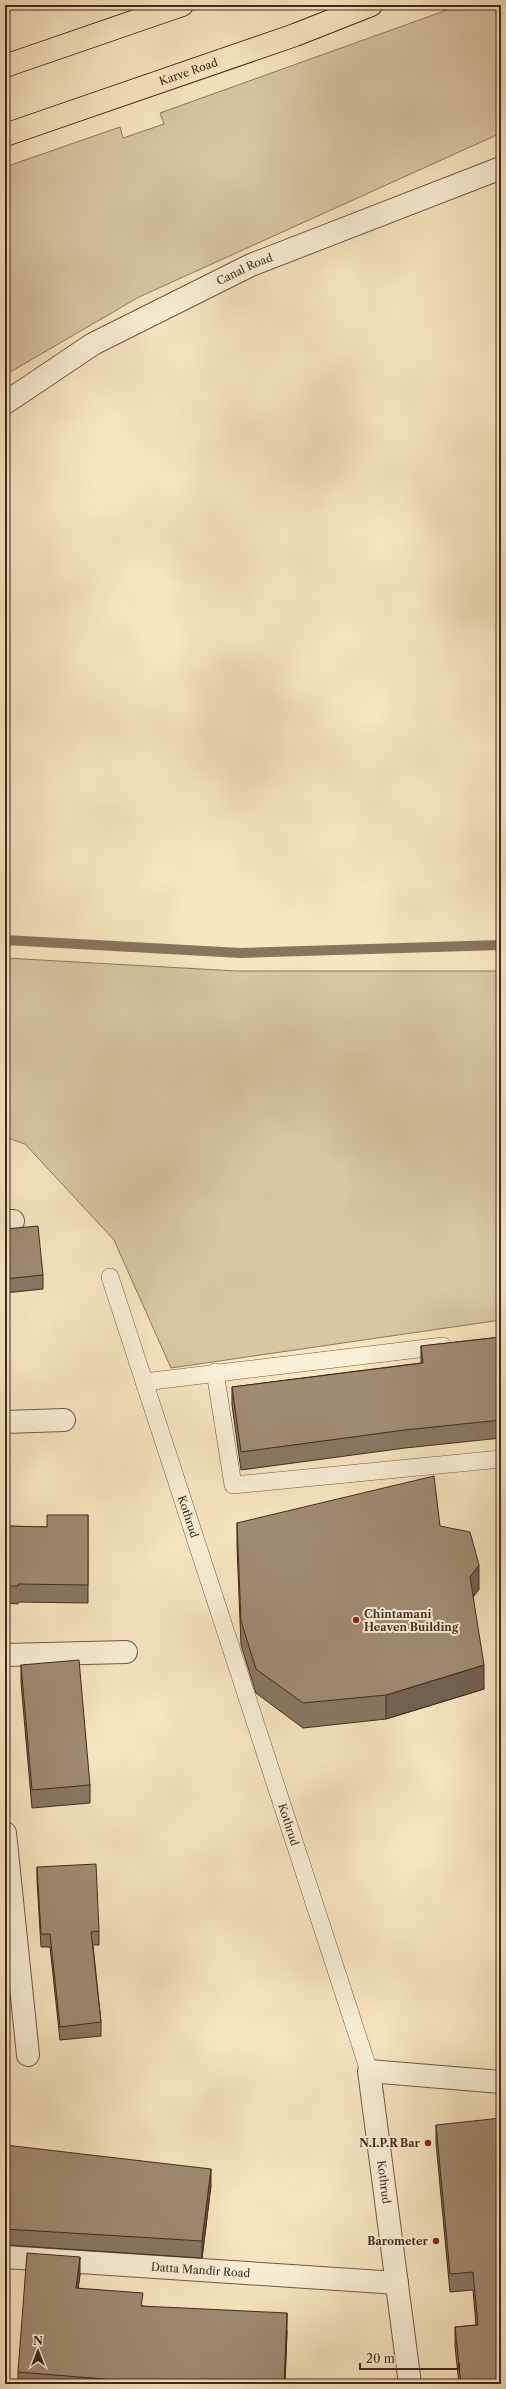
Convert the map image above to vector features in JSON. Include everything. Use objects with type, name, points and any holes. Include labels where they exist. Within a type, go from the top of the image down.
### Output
[{"type":"main road","points":[[5,66],[182,5]]},
{"type":"main road","name":"Karve Road","points":[[5,135],[295,35],[371,5]]},
{"type":"street","name":"Canal Road","points":[[5,403],[93,344],[251,265],[501,168]]},
{"type":"street","points":[[5,1422],[64,1420]]},
{"type":"street","points":[[5,1655],[126,1652]]},
{"type":"street","points":[[5,1833],[28,2056]]},
{"type":"street","points":[[369,2071],[501,2082]]},
{"type":"street","name":"Kothrud","points":[[369,2071],[410,2384]]},
{"type":"street","name":"Datta Mandir Road","points":[[5,2257],[397,2283]]},
{"type":"lane","name":"Kothrud","points":[[110,1277],[369,2071]]},
{"type":"lane","points":[[144,1382],[215,1372],[461,1344]]},
{"type":"lane","points":[[215,1372],[233,1485],[501,1460]]},
{"type":"shaded area","points":[[461,5],[501,5],[501,133],[139,297],[5,375],[5,167],[120,127],[123,138],[164,124],[160,113]]},
{"type":"shaded area","points":[[5,958],[236,971],[501,971],[501,1320],[171,1368],[114,1240],[25,1144],[5,1137]]},
{"type":"shaded area","points":[[5,2285],[10,2285],[6,2384],[5,2384]]},
{"type":"building","points":[[38,1226],[43,1275],[5,1279],[5,1247],[7,1247],[5,1229]]},
{"type":"building","points":[[501,1337],[501,1420],[405,1430],[241,1452],[232,1387],[423,1363],[421,1346]]},
{"type":"building","name":"Chintamani Heaven Building","points":[[434,1476],[440,1526],[470,1532],[479,1565],[470,1577],[484,1665],[386,1695],[303,1703],[256,1669],[241,1621],[237,1523]]},
{"type":"building","points":[[47,1515],[88,1515],[88,1585],[18,1584],[18,1586],[5,1586],[5,1526],[47,1527]]},
{"type":"building","points":[[79,1660],[90,1785],[32,1790],[21,1665]]},
{"type":"building","points":[[96,1864],[99,1931],[91,1932],[101,2022],[60,2027],[50,1934],[41,1934],[37,1867]]},
{"type":"building","points":[[501,2118],[501,2384],[461,2384],[455,2327],[478,2325],[473,2272],[450,2274],[436,2125]]},
{"type":"building","points":[[5,2145],[211,2169],[202,2241],[5,2229]]},
{"type":"building","points":[[27,2253],[80,2257],[76,2288],[143,2293],[141,2306],[287,2313],[284,2384],[165,2384],[18,2372]]},
{"type":"waterway","points":[[5,940],[241,953],[501,945]]},
{"type":"place","name":"Chintamani Heaven Building","points":[[356,1620]]},
{"type":"place","name":"N.I.P.R Bar","points":[[428,2143]]},
{"type":"place","name":"Barometer","points":[[436,2241]]}]
